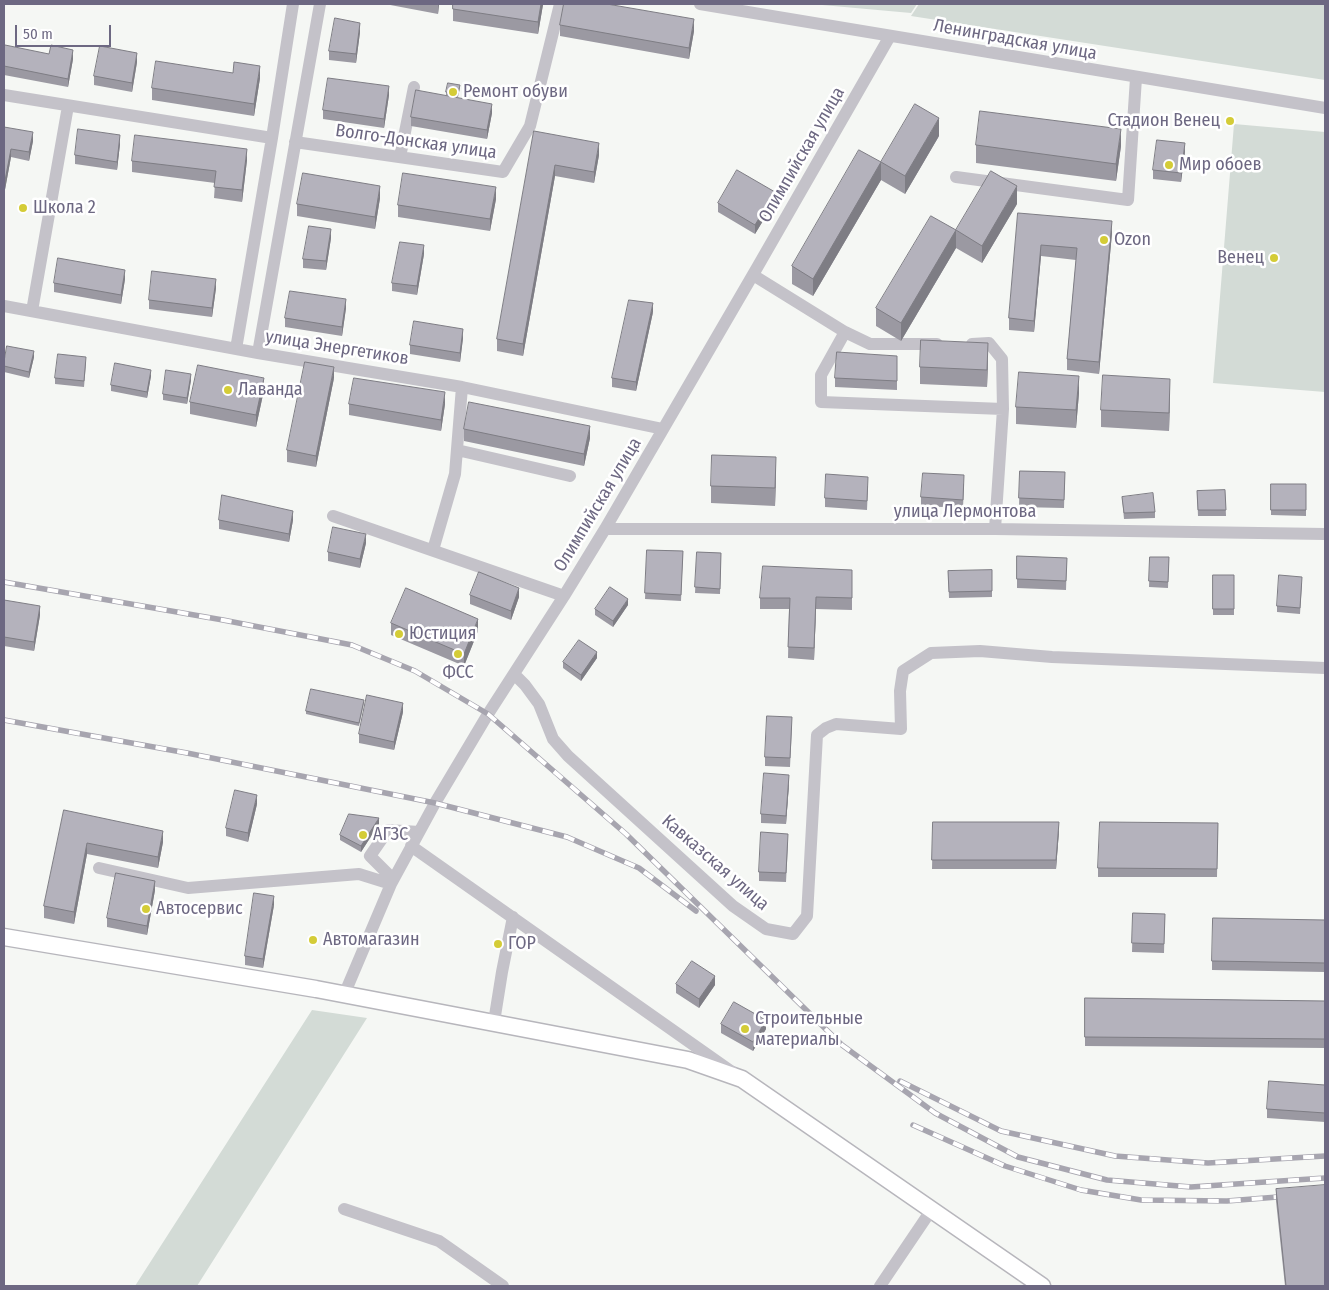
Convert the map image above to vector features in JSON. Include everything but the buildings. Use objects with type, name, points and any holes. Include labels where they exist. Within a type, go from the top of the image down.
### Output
[{"type":"main road","points":[[4,937],[344,995],[688,1060],[742,1079],[1042,1286]]},
{"type":"street","points":[[236,349],[293,4]]},
{"type":"street","points":[[258,353],[320,4]]},
{"type":"street","name":"Волго-Донская улица","points":[[295,142],[502,172],[530,126],[560,4]]},
{"type":"street","name":"Ленинградская улица","points":[[700,4],[1325,108]]},
{"type":"street","name":"Олимпийская улица","points":[[344,995],[392,881],[411,846],[488,714],[605,529],[890,36]]},
{"type":"street","points":[[956,177],[1128,200],[1136,78]]},
{"type":"street","points":[[400,157],[414,87]]},
{"type":"street","points":[[4,95],[272,138]]},
{"type":"street","points":[[32,311],[68,106]]},
{"type":"street","points":[[753,275],[845,332],[870,344],[989,343],[1002,358],[1003,410],[995,529]]},
{"type":"street","name":"улица Энергетиков","points":[[4,306],[258,353],[462,387],[663,429]]},
{"type":"street","points":[[845,332],[821,375],[820,402],[1003,410]]},
{"type":"street","points":[[433,550],[455,474],[462,387]]},
{"type":"street","points":[[457,450],[570,476]]},
{"type":"street","points":[[333,516],[564,596]]},
{"type":"street","name":"улица Лермонтова","points":[[605,529],[995,529],[1325,534]]},
{"type":"street","name":"Кавказская улица","points":[[514,674],[525,684],[539,704],[553,739],[568,756],[733,906],[766,929],[793,934],[807,916],[818,735],[826,728],[836,724],[901,728],[900,691],[902,671],[931,653],[980,651],[1052,657],[1325,668]]},
{"type":"street","points":[[392,881],[370,856],[388,830],[419,832]]},
{"type":"street","points":[[411,846],[742,1079]]},
{"type":"street","points":[[99,868],[188,888],[359,874],[392,881]]},
{"type":"street","points":[[494,1022],[513,917]]},
{"type":"street","points":[[344,1209],[439,1241],[503,1286]]},
{"type":"street","points":[[880,1286],[932,1209]]},
{"type":"shaded area","points":[[811,4],[917,4],[911,13]]},
{"type":"shaded area","points":[[919,4],[1325,4],[1325,80],[911,16]]},
{"type":"shaded area","name":"Венец","points":[[1234,124],[1325,132],[1325,392],[1213,383]]},
{"type":"shaded area","points":[[312,1010],[367,1018],[197,1286],[135,1286]]},
{"type":"railway","points":[[4,582],[223,620],[352,645],[415,671],[488,714],[626,834],[842,1045],[935,1113],[1018,1157],[1107,1180],[1191,1187],[1325,1178]]},
{"type":"railway","points":[[4,720],[187,753],[435,803],[567,837],[639,868],[696,911]]},
{"type":"railway","points":[[900,1081],[1001,1131],[1115,1156],[1208,1163],[1325,1156]]},
{"type":"railway","points":[[913,1125],[1005,1166],[1081,1190],[1141,1200],[1227,1201],[1290,1196]]},
{"type":"place","name":"Ремонт обуви","points":[[453,92]]},
{"type":"place","name":"Стадион Венец","points":[[1230,121]]},
{"type":"place","name":"Мир обоев","points":[[1169,165]]},
{"type":"place","name":"Школа 2","points":[[23,208]]},
{"type":"place","name":"Ozon","points":[[1104,240]]},
{"type":"place","name":"Венец","points":[[1274,258]]},
{"type":"place","name":"Лаванда","points":[[228,390]]},
{"type":"place","name":"Юстиция","points":[[399,634]]},
{"type":"place","name":"ФСС","points":[[458,654]]},
{"type":"place","name":"АГЗС","points":[[363,835]]},
{"type":"place","name":"Автосервис","points":[[146,909]]},
{"type":"place","name":"Автомагазин","points":[[313,940]]},
{"type":"place","name":"ГОР","points":[[498,944]]},
{"type":"place","name":"Строительные материалы","points":[[745,1029]]}]
